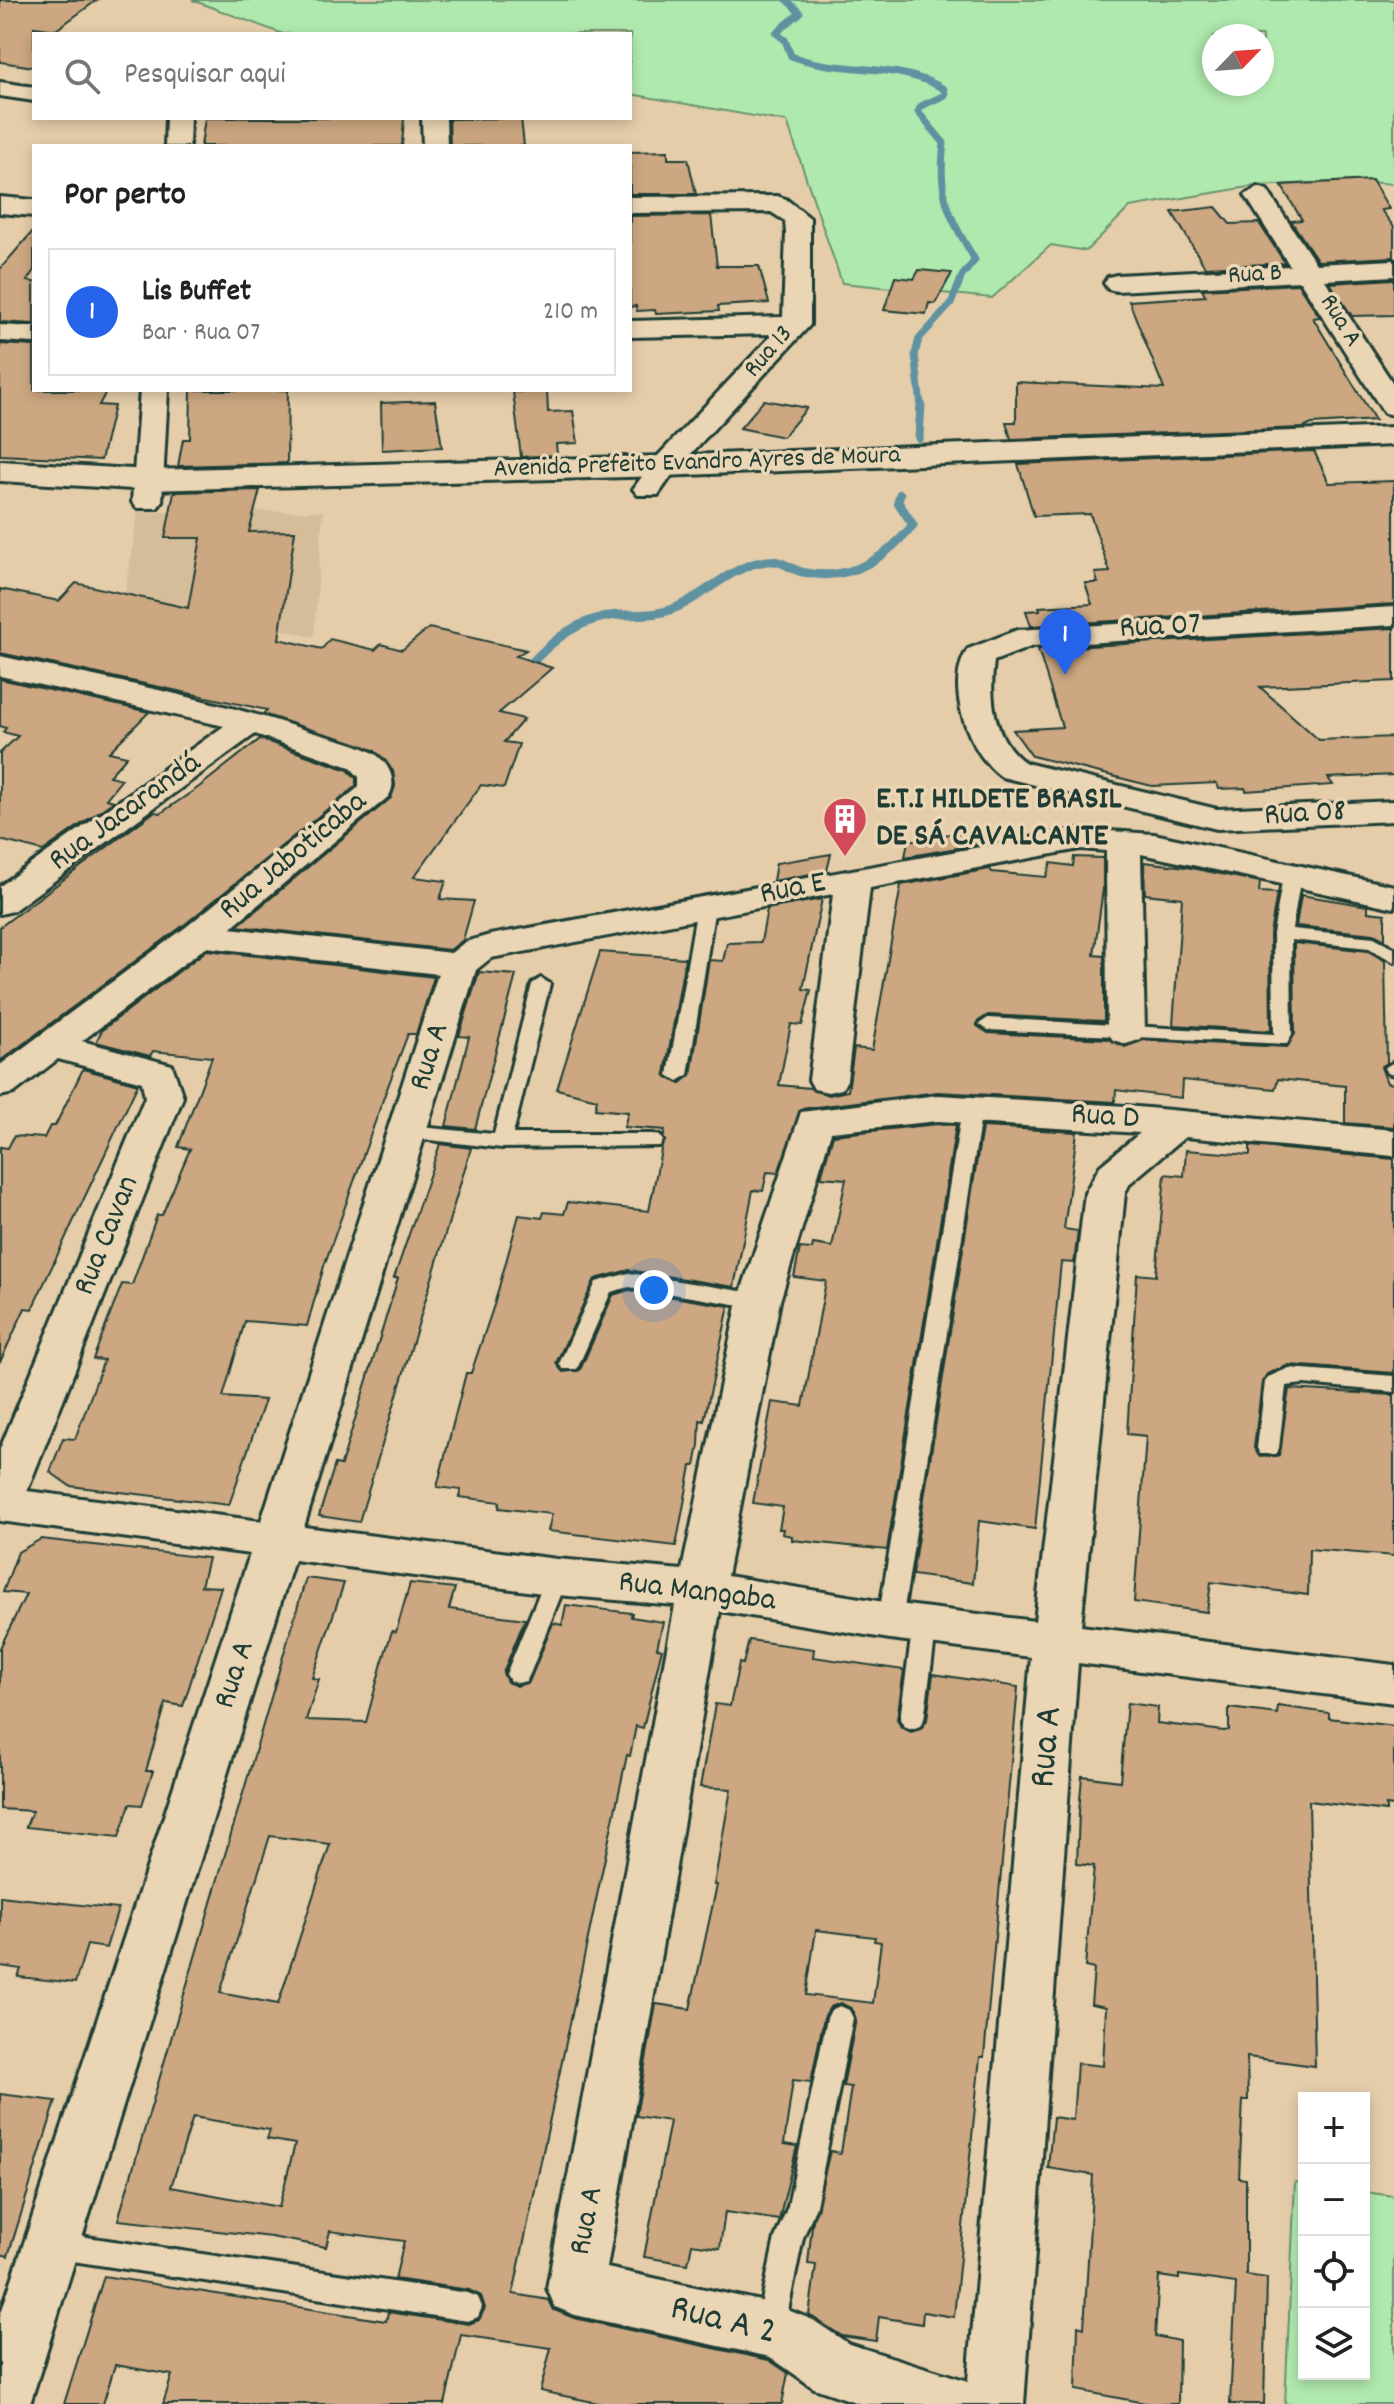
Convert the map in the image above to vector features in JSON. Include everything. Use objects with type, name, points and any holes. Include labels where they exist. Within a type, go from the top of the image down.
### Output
[{"type":"street","points":[[0,89],[32,94]]},
{"type":"street","points":[[177,144],[178,120]]},
{"type":"street","points":[[434,120],[435,144]]},
{"type":"street","name":"Rua A","points":[[1258,195],[1394,407]]},
{"type":"street","name":"Rua 13","points":[[632,205],[764,202],[784,206],[797,218],[796,325],[656,477]]},
{"type":"street","points":[[0,205],[32,208]]},
{"type":"street","name":"Rua B","points":[[1117,283],[1394,268]]},
{"type":"street","points":[[632,329],[796,325]]},
{"type":"street","points":[[0,333],[32,335]]},
{"type":"street","points":[[148,491],[154,392]]},
{"type":"street","name":"Avenida Prefeito Evandro Ayres de Moura","points":[[718,475],[1394,436]]},
{"type":"street","name":"Avenida Prefeito Evandro Ayres de Moura","points":[[0,495],[1394,457]]},
{"type":"street","name":"Avenida Prefeito Evandro Ayres de Moura","points":[[0,471],[148,491]]},
{"type":"street","name":"Rua 07","points":[[1217,819],[1014,770],[995,759],[980,711],[975,678],[979,656],[1028,637],[1060,633],[1394,616]]},
{"type":"street","name":"Rua Jaboticaba","points":[[0,666],[251,722],[362,760],[376,776],[376,790],[199,935],[0,1084]]},
{"type":"street","name":"Rua Jacarandá","points":[[0,903],[251,722]]},
{"type":"street","points":[[1073,783],[1069,800],[1071,820],[1080,839]]},
{"type":"street","name":"Rua 08","points":[[1217,819],[1394,811]]},
{"type":"street","points":[[1206,853],[1217,819]]},
{"type":"street","name":"Rua E","points":[[199,935],[467,958],[706,907],[1080,839],[1123,840],[1206,853],[1292,876],[1394,897]]},
{"type":"street","points":[[1123,840],[1126,1032]]},
{"type":"street","points":[[828,1080],[853,879]]},
{"type":"street","name":"Rua A","points":[[1,2404],[49,2245],[467,958]]},
{"type":"street","name":"Rua Cavan","points":[[0,1503],[164,1097],[159,1074],[50,1045]]},
{"type":"street","name":"Rua D","points":[[815,1121],[938,1108],[972,1109],[1177,1123],[1394,1143]]},
{"type":"street","name":"Rua A","points":[[575,2288],[701,1590],[759,1301],[815,1121]]},
{"type":"street","name":"Rua A","points":[[995,2404],[1056,1640],[1105,1193],[1114,1175],[1177,1123]]},
{"type":"street","name":"Rua Mangaba","points":[[0,1503],[557,1577],[701,1590],[907,1623],[1394,1684]]},
{"type":"street","name":"Rua A 2","points":[[575,2288],[770,2330],[793,2339],[834,2368],[955,2404]]},
{"type":"lane","points":[[988,1024],[1280,1040],[1283,1034],[1282,934],[1292,876]]},
{"type":"lane","points":[[678,1075],[706,907]]},
{"type":"lane","points":[[1282,934],[1374,943],[1394,956]]},
{"type":"lane","points":[[502,1141],[541,984]]},
{"type":"lane","points":[[912,1719],[907,1623],[972,1109]]},
{"type":"lane","points":[[409,1132],[502,1141],[653,1141]]},
{"type":"lane","points":[[570,1364],[603,1287],[615,1281],[629,1280],[759,1301]]},
{"type":"lane","points":[[1268,1448],[1276,1382],[1289,1376],[1304,1376],[1394,1384]]},
{"type":"lane","points":[[518,1674],[557,1577]]},
{"type":"lane","points":[[770,2330],[789,2238],[802,2206],[840,2018]]},
{"type":"lane","points":[[49,2245],[468,2307]]},
{"type":"shaded area","points":[[323,511],[314,637],[125,594],[138,512]]},
{"type":"green space","points":[[192,0],[1394,0],[1394,184],[1355,181],[1254,186],[1130,207],[1086,251],[1051,245],[992,298],[842,283],[787,122],[632,94],[632,32],[278,32]]},
{"type":"green space","points":[[1295,2182],[1298,2182],[1298,2380],[1370,2380],[1370,2193],[1394,2196],[1394,2404],[1285,2404]]},
{"type":"building","points":[[0,0],[97,0],[56,30],[34,27],[32,67],[0,62]]},
{"type":"building","points":[[205,120],[404,120],[402,144],[201,144]]},
{"type":"building","points":[[449,120],[521,120],[524,144],[450,144]]},
{"type":"building","points":[[668,151],[668,159],[688,159],[696,194],[632,194],[632,152]]},
{"type":"building","points":[[1372,180],[1389,209],[1381,210],[1394,227],[1394,257],[1318,261],[1291,221],[1302,220],[1281,185]]},
{"type":"building","points":[[1216,207],[1230,224],[1259,223],[1285,263],[1205,267],[1172,212]]},
{"type":"building","points":[[711,215],[717,266],[759,266],[769,303],[718,306],[719,311],[656,314],[655,310],[637,311],[636,306],[632,307],[632,216]]},
{"type":"building","points":[[32,232],[32,273],[27,281],[32,282],[32,324],[0,322],[0,269]]},
{"type":"building","points":[[919,270],[952,273],[935,304],[929,303],[926,314],[884,310],[895,277],[914,279]]},
{"type":"building","points":[[1394,279],[1394,315],[1352,316],[1330,283]]},
{"type":"building","points":[[1298,284],[1320,317],[1313,318],[1375,420],[1312,424],[1303,428],[1011,439],[1006,422],[1016,422],[1016,382],[1164,389],[1129,301],[1206,296],[1202,289]]},
{"type":"building","points":[[0,344],[32,346],[32,392],[106,392],[99,405],[114,406],[101,460],[0,455]]},
{"type":"building","points":[[191,392],[288,392],[287,463],[178,466],[183,439],[190,439]]},
{"type":"building","points":[[513,392],[547,392],[548,412],[573,411],[578,443],[556,444],[557,455],[521,457]]},
{"type":"building","points":[[764,400],[807,408],[783,437],[740,428]]},
{"type":"building","points":[[435,401],[442,447],[382,450],[381,403]]},
{"type":"building","points":[[1314,451],[1329,483],[1394,481],[1394,604],[1031,626],[1026,611],[1040,610],[1039,607],[1092,604],[1085,583],[1098,583],[1095,573],[1110,572],[1090,514],[1034,516],[1018,464]]},
{"type":"building","points":[[260,490],[249,532],[295,531],[279,639],[322,649],[330,639],[375,650],[381,644],[402,650],[429,628],[526,650],[516,656],[552,668],[499,713],[524,719],[504,742],[519,744],[504,788],[481,785],[414,877],[446,881],[440,899],[474,901],[463,940],[450,950],[237,926],[391,798],[395,786],[393,771],[374,750],[263,714],[267,710],[0,653],[0,589],[59,601],[76,583],[188,608],[201,538],[165,538],[174,492]]},
{"type":"building","points":[[1394,628],[1394,681],[1260,687],[1319,740],[1394,737],[1394,775],[1328,778],[1333,785],[1246,791],[1245,788],[1219,789],[1217,783],[1152,786],[1032,756],[1013,730],[1062,727],[1038,649]]},
{"type":"building","points":[[0,679],[149,712],[109,752],[127,756],[109,776],[122,779],[106,799],[114,801],[43,851],[0,840],[0,753],[18,736],[3,732],[6,728],[0,726]]},
{"type":"building","points":[[260,739],[348,770],[356,778],[356,786],[184,925],[0,1061],[0,927],[154,812],[161,813],[199,787]]},
{"type":"building","points":[[967,831],[975,845],[905,857],[908,841]]},
{"type":"building","points":[[831,854],[827,871],[773,881],[776,863]]},
{"type":"building","points":[[1074,857],[1103,858],[1103,889],[1094,955],[1104,956],[1104,1021],[988,1015],[977,1022],[977,1026],[988,1033],[1108,1039],[1125,1047],[1143,1040],[1287,1047],[1295,1034],[1294,943],[1368,951],[1385,961],[1387,1063],[1381,1067],[1387,1083],[1394,1084],[1394,1127],[1345,1123],[1345,1086],[1278,1079],[1275,1089],[1182,1080],[1181,1098],[1116,1090],[1115,1102],[938,1092],[801,1109],[778,1173],[767,1172],[763,1191],[753,1190],[734,1287],[629,1270],[595,1279],[556,1363],[563,1372],[580,1370],[613,1295],[629,1290],[729,1306],[704,1421],[700,1420],[695,1466],[691,1466],[676,1546],[548,1531],[552,1514],[499,1508],[500,1502],[459,1497],[461,1490],[437,1487],[466,1373],[471,1373],[494,1305],[519,1215],[542,1218],[544,1212],[564,1214],[568,1202],[649,1211],[665,1130],[624,1127],[628,1112],[595,1109],[597,1099],[557,1089],[600,952],[685,958],[665,1074],[680,1084],[691,1075],[709,960],[723,961],[727,943],[761,942],[767,909],[822,899],[803,989],[811,990],[802,1025],[791,1024],[779,1085],[810,1088],[829,1095],[848,1091],[854,1048],[872,1050],[901,885],[990,869],[992,872],[1046,877],[1051,863],[1073,866]]},
{"type":"building","points":[[1144,862],[1260,882],[1259,892],[1277,893],[1270,934],[1271,1031],[1173,1025],[1182,898],[1145,894]]},
{"type":"building","points":[[1301,895],[1368,906],[1368,912],[1385,914],[1385,940],[1374,934],[1296,926]]},
{"type":"building","points":[[207,950],[434,977],[416,1034],[408,1034],[385,1094],[324,1266],[307,1326],[245,1321],[223,1397],[265,1400],[229,1505],[70,1486],[50,1472],[63,1438],[75,1439],[104,1360],[93,1359],[122,1284],[132,1285],[157,1215],[162,1215],[190,1149],[178,1147],[212,1057],[153,1051],[150,1056],[96,1042],[102,1030]]},
{"type":"building","points":[[479,972],[516,975],[475,1129],[446,1126],[469,1037],[459,1036]]},
{"type":"building","points":[[83,1069],[138,1084],[32,1309],[25,1308],[0,1362],[0,1147],[8,1148],[14,1136],[44,1138],[50,1126],[55,1126]]},
{"type":"building","points":[[938,1124],[956,1125],[887,1550],[792,1540],[792,1536],[782,1534],[783,1529],[779,1529],[783,1507],[753,1503],[772,1402],[803,1406],[826,1281],[794,1277],[800,1248],[812,1249],[813,1244],[832,1247],[846,1179],[821,1177],[833,1135]]},
{"type":"building","points":[[982,1127],[1077,1132],[1064,1229],[1078,1231],[1074,1263],[1061,1262],[1035,1529],[979,1521],[973,1583],[912,1575]]},
{"type":"building","points":[[440,1144],[471,1148],[359,1522],[319,1516],[335,1464],[341,1465],[398,1278],[394,1278]]},
{"type":"building","points":[[1250,1146],[1394,1159],[1394,1373],[1289,1365],[1267,1374],[1262,1382],[1254,1448],[1260,1457],[1279,1455],[1289,1389],[1394,1395],[1394,1556],[1309,1549],[1308,1595],[1211,1582],[1207,1612],[1134,1602],[1146,1436],[1127,1434],[1137,1274],[1156,1276],[1165,1174],[1184,1176],[1186,1150],[1250,1155]]},
{"type":"building","points":[[41,1539],[208,1558],[201,1586],[221,1587],[183,1706],[166,1703],[146,1771],[153,1771],[142,1805],[130,1804],[119,1837],[26,1827],[32,1811],[0,1809],[0,1648],[26,1594],[3,1592],[18,1552]]},
{"type":"building","points":[[306,1578],[344,1583],[312,1678],[319,1679],[306,1720],[366,1722],[392,1631],[396,1632],[410,1583],[455,1588],[449,1609],[525,1619],[503,1673],[507,1682],[517,1686],[529,1682],[553,1623],[562,1625],[566,1605],[632,1613],[631,1617],[663,1622],[657,1648],[662,1649],[643,1728],[636,1726],[630,1756],[627,1755],[513,2294],[549,2300],[554,2310],[574,2318],[769,2360],[788,2373],[782,2404],[603,2404],[540,2391],[551,2348],[461,2335],[445,2404],[163,2404],[172,2375],[115,2365],[103,2404],[64,2404],[104,2276],[386,2321],[388,2312],[469,2324],[479,2320],[485,2308],[481,2296],[469,2290],[395,2279],[404,2241],[330,2231],[326,2247],[271,2237],[118,2220]],"holes":[[[270,1836],[330,1844],[278,2004],[220,1993]],[[193,2117],[270,2130],[267,2139],[295,2144],[279,2207],[171,2187]]]},
{"type":"building","points":[[749,1640],[814,1649],[813,1657],[904,1670],[897,1719],[901,1727],[911,1732],[921,1729],[927,1720],[933,1674],[1018,1687],[984,2057],[980,2057],[954,2317],[923,2312],[922,2324],[879,2317],[876,2341],[842,2336],[809,2315],[816,2265],[808,2264],[812,2225],[830,2151],[841,2153],[851,2087],[843,2086],[856,2019],[852,2009],[841,2003],[830,2007],[824,2017],[811,2082],[793,2080],[784,2144],[797,2146],[779,2220],[725,2212],[720,2248],[692,2244],[688,2264],[644,2257],[670,2121],[636,2116],[656,2004],[690,2009],[717,1885],[714,1885],[731,1789],[700,1787],[715,1704],[730,1706],[739,1663],[743,1664]],"holes":[[[816,1930],[875,1937],[874,1941],[881,1942],[873,2003],[806,1995]]]},
{"type":"building","points":[[1127,1703],[1158,1707],[1157,1723],[1224,1731],[1229,1730],[1229,1708],[1277,1714],[1278,1706],[1329,1713],[1329,1718],[1394,1726],[1394,1806],[1386,1805],[1386,1811],[1309,1801],[1315,2066],[1247,2057],[1248,2100],[1243,2100],[1239,2178],[1246,2179],[1246,2275],[1267,2278],[1264,2404],[1230,2404],[1236,2283],[1179,2275],[1179,2279],[1159,2276],[1155,2336],[1179,2341],[1178,2404],[1150,2404],[1076,2390],[1078,2326],[1084,2328],[1093,2175],[1048,2168],[1053,2117],[1073,2120],[1077,2063],[1103,2066],[1106,2007],[1091,2004],[1094,1969],[1085,1967],[1094,1866],[1077,1864],[1079,1812],[1082,1776],[1120,1781]]},
{"type":"building","points":[[0,1896],[118,1909],[106,1948],[87,1945],[75,1983],[18,1977],[21,1969],[0,1966]]},
{"type":"building","points":[[0,2094],[56,2101],[8,2256],[0,2254]]},
{"type":"waterway","points":[[787,0],[800,13],[776,33],[785,40],[791,56],[810,62],[907,75],[944,89],[945,95],[921,106],[918,112],[944,143],[942,177],[947,205],[975,260],[962,276],[951,304],[919,339],[915,354],[921,405]]},
{"type":"waterway","points":[[919,438],[921,405]]},
{"type":"waterway","points":[[527,668],[557,639],[580,625],[606,617],[668,611],[754,564],[776,561],[802,572],[819,575],[864,566],[890,549],[913,525],[898,502],[900,494]]},
{"type":"place","name":"Lis Buffet","points":[[1065,675]]},
{"type":"place","name":"E.T.I HILDETE BRASIL DE SÁ CAVALCANTE","points":[[845,858]]}]
